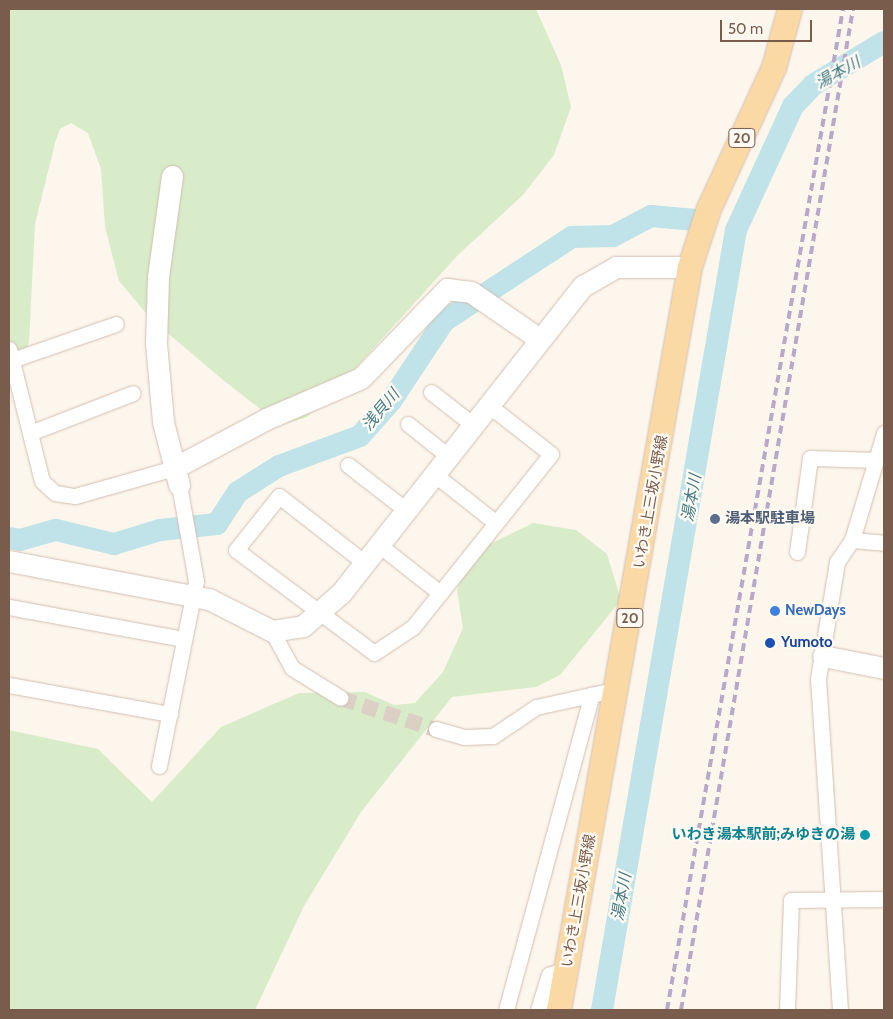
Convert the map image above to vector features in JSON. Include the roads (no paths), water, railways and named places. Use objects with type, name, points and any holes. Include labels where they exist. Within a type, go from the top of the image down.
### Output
[{"type":"main road","name":"いわき上三坂小野線","points":[[559,1010],[618,689],[690,267],[709,209],[774,68],[790,9]]},
{"type":"street","points":[[159,766],[196,581],[186,515],[157,382],[158,277],[172,176]]},
{"type":"street","points":[[9,562],[192,594],[272,631],[303,626],[320,613],[365,563],[538,338],[599,274],[633,265],[690,267]]},
{"type":"street","points":[[116,324],[10,357],[42,481],[63,496],[177,477],[266,419],[344,388],[394,348],[439,294],[456,288],[471,292],[491,304],[538,338]]},
{"type":"street","points":[[430,392],[472,424]]},
{"type":"street","points":[[30,433],[133,393]]},
{"type":"street","points":[[365,563],[278,496],[236,550],[374,653],[413,627],[551,454],[487,404]]},
{"type":"street","points":[[408,424],[448,456]]},
{"type":"street","points":[[840,1010],[818,679],[837,562],[852,540],[878,460],[884,433]]},
{"type":"street","points":[[797,552],[810,458],[878,460]]},
{"type":"street","points":[[348,465],[406,510]]},
{"type":"street","points":[[434,474],[496,522]]},
{"type":"street","points":[[852,540],[884,543]]},
{"type":"street","points":[[379,545],[440,593]]},
{"type":"street","points":[[9,607],[184,640]]},
{"type":"street","points":[[272,631],[292,668],[341,698]]},
{"type":"street","points":[[823,656],[884,668]]},
{"type":"street","points":[[9,684],[170,714]]},
{"type":"street","points":[[436,729],[464,738],[494,736],[536,707],[618,689]]},
{"type":"street","points":[[506,1010],[592,694]]},
{"type":"street","points":[[787,1010],[791,900],[884,899]]},
{"type":"street","points":[[538,1010],[549,975],[567,968]]},
{"type":"waterway","name":"湯本川","points":[[602,1010],[736,230],[793,106],[813,85],[884,42]]},
{"type":"waterway","name":"浅貝川","points":[[9,538],[20,540],[56,530],[114,544],[160,530],[217,524],[238,492],[279,466],[360,436],[391,401],[444,321],[572,237],[613,236],[651,216],[695,220]]},
{"type":"tunnel","points":[[341,698],[436,729]]},
{"type":"railway","points":[[667,1010],[843,9]]},
{"type":"railway","points":[[681,1010],[853,9]]},
{"type":"place","name":"湯本駅駐車場","points":[[715,519]]},
{"type":"place","name":"NewDays","points":[[775,611]]},
{"type":"place","name":"Yumoto","points":[[770,643]]},
{"type":"place","name":"いわき湯本駅前;みゆきの湯","points":[[865,835]]}]
